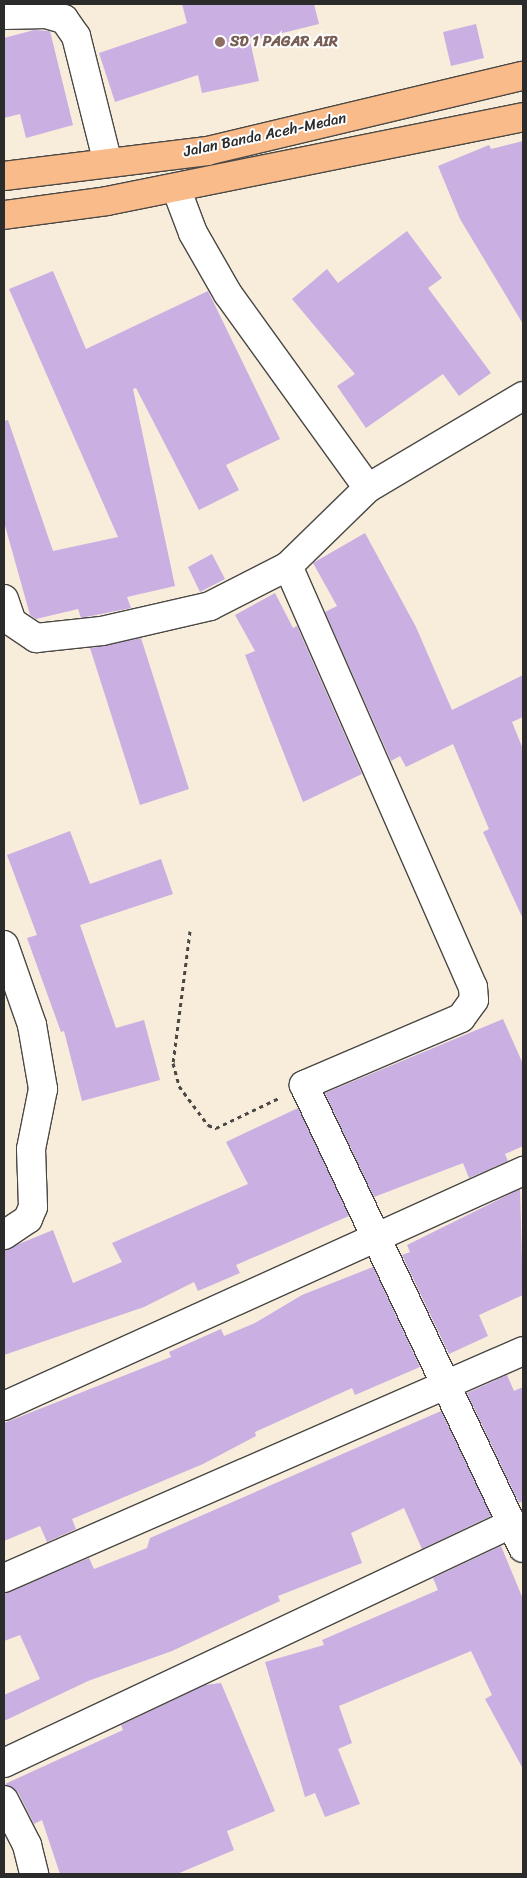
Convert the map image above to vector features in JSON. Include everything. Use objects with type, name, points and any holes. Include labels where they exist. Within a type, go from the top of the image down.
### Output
[{"type":"highway","name":"Jalan Banda Aceh-Medan","points":[[4,176],[207,151],[523,76]]},
{"type":"highway","points":[[4,215],[176,188],[523,117]]},
{"type":"street","points":[[4,15],[46,14],[64,19],[76,36],[108,163]]},
{"type":"street","points":[[176,188],[193,233],[228,294],[368,488]]},
{"type":"street","points":[[4,600],[12,622],[36,638],[102,631],[210,606],[288,566],[368,488],[523,396]]},
{"type":"street","points":[[288,566],[473,987],[474,1000],[461,1018],[304,1085],[376,1237],[444,1388],[523,1548]]},
{"type":"street","points":[[4,945],[32,1025],[43,1089],[31,1149],[33,1206],[28,1220],[4,1235]]},
{"type":"street","points":[[4,1406],[523,1171]]},
{"type":"street","points":[[4,1578],[523,1352]]},
{"type":"street","points":[[4,1763],[512,1523]]},
{"type":"street","points":[[4,1800],[26,1845],[34,1874]]},
{"type":"path","points":[[190,931],[173,1063],[174,1076],[191,1102],[208,1124],[221,1127],[304,1085]]},
{"type":"building","points":[[182,4],[314,4],[319,24],[250,41],[259,81],[202,93],[198,75],[115,102],[99,53],[187,23]]},
{"type":"building","points":[[476,24],[484,58],[451,66],[443,32]]},
{"type":"building","points":[[34,30],[50,31],[73,125],[26,138],[20,114],[4,118],[4,38]]},
{"type":"building","points":[[523,141],[523,324],[460,219],[438,166],[489,145],[491,149]]},
{"type":"building","points":[[407,231],[442,278],[428,288],[491,373],[459,396],[443,374],[366,428],[337,386],[355,374],[292,299],[327,269],[338,283]]},
{"type":"building","points":[[53,271],[86,349],[208,291],[280,439],[226,465],[239,490],[199,510],[136,388],[133,389],[175,586],[127,597],[131,608],[81,618],[78,609],[36,619],[30,615],[4,522],[4,421],[8,420],[53,551],[118,537],[9,289]]},
{"type":"building","points":[[365,533],[416,627],[452,710],[523,675],[523,717],[512,722],[523,749],[523,919],[483,832],[489,829],[453,744],[406,767],[400,756],[391,761],[325,612],[337,606],[313,563]]},
{"type":"building","points":[[212,554],[225,579],[200,592],[188,567]]},
{"type":"building","points":[[275,593],[293,628],[297,626],[362,774],[303,802],[245,655],[255,651],[235,615]]},
{"type":"building","points":[[141,638],[189,789],[140,805],[90,648]]},
{"type":"building","points":[[70,831],[90,884],[161,859],[173,894],[80,925],[116,1028],[144,1020],[160,1080],[82,1101],[64,1031],[61,1032],[27,938],[37,935],[7,855]]},
{"type":"building","points":[[503,1019],[523,1064],[523,1146],[505,1154],[508,1161],[469,1178],[463,1163],[374,1197],[325,1093]]},
{"type":"building","points":[[298,1108],[349,1216],[236,1265],[240,1273],[198,1291],[194,1282],[144,1307],[4,1355],[4,1250],[53,1230],[73,1283],[122,1262],[112,1243],[248,1184],[226,1142]]},
{"type":"building","points":[[520,1189],[523,1295],[479,1315],[488,1336],[449,1354],[402,1255],[410,1252],[407,1245]]},
{"type":"building","points":[[373,1267],[420,1367],[355,1395],[352,1388],[255,1432],[256,1436],[203,1464],[72,1519],[76,1529],[47,1542],[40,1526],[4,1541],[4,1423],[171,1357],[169,1352],[221,1329],[224,1336],[255,1323],[302,1295]]},
{"type":"building","points":[[507,1375],[514,1391],[523,1387],[523,1501],[519,1503],[467,1393]]},
{"type":"building","points":[[441,1411],[491,1516],[422,1549],[404,1508],[351,1533],[362,1563],[278,1596],[280,1601],[172,1651],[88,1681],[4,1721],[4,1695],[40,1679],[20,1635],[4,1641],[4,1594],[89,1558],[94,1569],[147,1548],[150,1538]]},
{"type":"building","points":[[501,1546],[523,1599],[523,1769],[485,1699],[492,1695],[471,1651],[339,1706],[352,1743],[338,1749],[360,1804],[325,1817],[315,1793],[305,1797],[265,1662],[324,1645],[322,1640],[438,1590],[433,1578]]},
{"type":"building","points":[[221,1683],[275,1811],[227,1831],[234,1850],[177,1874],[60,1874],[42,1820],[34,1824],[18,1792],[5,1784],[123,1730],[121,1725],[205,1685]]},
{"type":"place","name":"SD 1 PAGAR AIR","points":[[220,42]]}]
